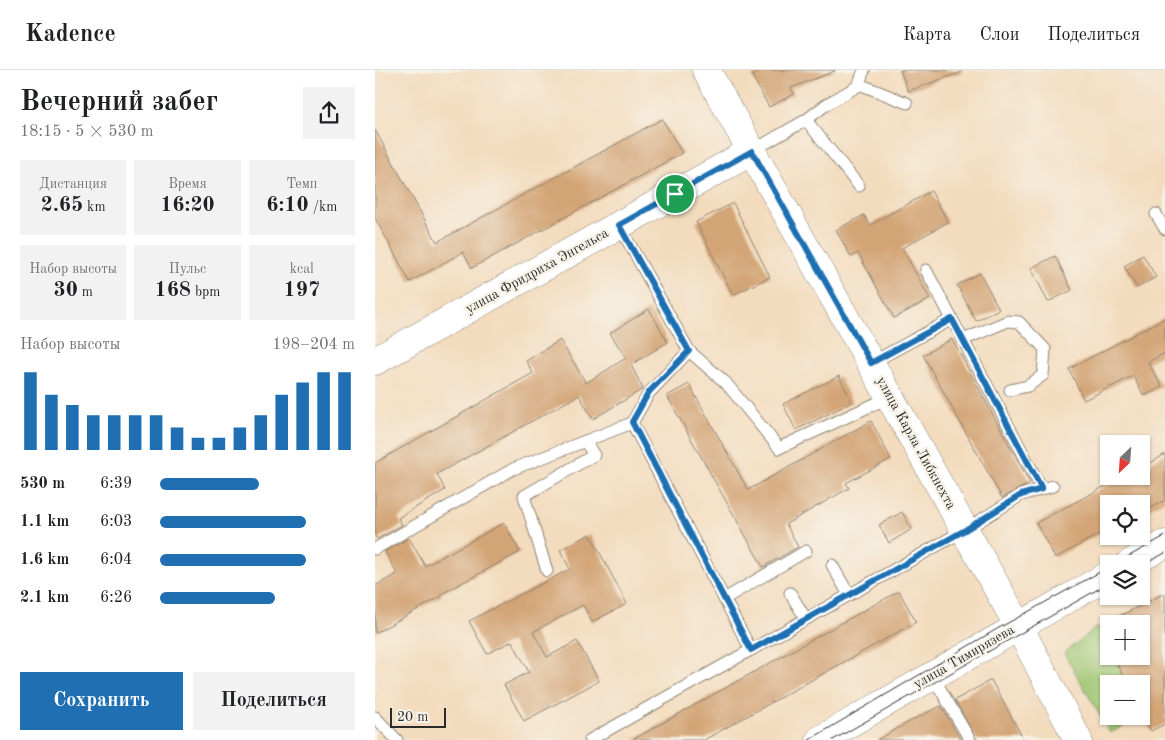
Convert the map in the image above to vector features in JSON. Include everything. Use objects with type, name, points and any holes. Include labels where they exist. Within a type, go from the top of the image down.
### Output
[{"type":"street","name":"улица Карла Либкнехта","points":[[706,70],[1018,625],[1078,740]]},
{"type":"street","name":"улица Фридриха Энгельса","points":[[375,361],[752,151]]},
{"type":"street","points":[[1145,555],[1165,544]]},
{"type":"street","name":"улица Тимирязева","points":[[837,736],[932,675],[1100,580]]},
{"type":"lane","points":[[752,151],[806,120],[859,84],[864,70]]},
{"type":"lane","points":[[859,84],[907,103]]},
{"type":"lane","points":[[806,120],[859,186]]},
{"type":"lane","points":[[1157,214],[1165,229]]},
{"type":"lane","points":[[619,225],[689,351],[726,383],[779,448],[890,396]]},
{"type":"lane","points":[[590,740],[965,530],[1021,495],[1047,487],[925,270]]},
{"type":"lane","points":[[871,363],[952,319]]},
{"type":"lane","points":[[963,340],[1008,321],[1019,322],[1039,342],[1045,349],[1043,374],[1028,386],[1010,390]]},
{"type":"lane","points":[[375,549],[513,469],[632,422],[649,392],[689,351]]},
{"type":"lane","points":[[632,422],[751,650]]},
{"type":"lane","points":[[547,571],[524,496],[594,455],[585,441]]},
{"type":"lane","points":[[725,599],[806,551]]},
{"type":"lane","points":[[832,565],[849,595]]},
{"type":"lane","points":[[791,593],[806,619]]},
{"type":"lane","points":[[932,675],[970,740]]},
{"type":"lane","points":[[375,718],[397,740]]},
{"type":"green space","points":[[1098,626],[1100,630],[1100,665],[1118,665],[1122,675],[1100,675],[1100,716],[1064,653]]},
{"type":"green space","points":[[1105,725],[1126,725],[1110,733]]},
{"type":"building","points":[[762,70],[835,71],[791,88],[794,94],[769,107],[752,76]]},
{"type":"building","points":[[900,70],[962,70],[962,72],[908,91]]},
{"type":"building","points":[[662,119],[682,153],[472,268],[463,252],[410,282],[375,218],[375,130],[437,242]]},
{"type":"building","points":[[931,191],[948,222],[902,248],[930,299],[894,318],[858,253],[851,257],[836,230],[864,215],[870,225]]},
{"type":"building","points":[[733,203],[770,277],[733,295],[696,222]]},
{"type":"building","points":[[1143,255],[1156,277],[1137,288],[1124,266]]},
{"type":"building","points":[[1055,256],[1072,290],[1048,302],[1031,268]]},
{"type":"building","points":[[980,273],[999,309],[976,321],[957,285]]},
{"type":"building","points":[[649,309],[668,342],[631,365],[643,389],[593,419],[579,395],[437,474],[445,490],[398,518],[402,525],[377,539],[375,535],[375,463],[533,373],[526,361],[560,340],[586,383],[626,358],[610,333]]},
{"type":"building","points":[[1165,318],[1165,353],[1148,362],[1162,387],[1144,396],[1133,376],[1084,400],[1069,369]]},
{"type":"building","points":[[952,339],[1030,483],[1002,498],[923,355]]},
{"type":"building","points":[[839,376],[852,402],[796,430],[783,404]]},
{"type":"building","points":[[689,384],[748,490],[871,421],[891,459],[846,483],[849,488],[786,524],[798,547],[763,567],[667,396]]},
{"type":"building","points":[[1165,454],[1165,500],[1150,509],[1150,495],[1100,495],[1100,534],[1055,558],[1036,523],[1107,485],[1150,485],[1150,463]]},
{"type":"building","points":[[902,512],[912,529],[889,543],[879,525]]},
{"type":"building","points":[[504,523],[520,552],[441,594],[442,596],[375,633],[375,586],[397,574],[385,552],[409,538],[425,566]]},
{"type":"building","points":[[590,534],[627,604],[592,622],[583,605],[533,632],[547,657],[577,641],[599,681],[524,721],[504,685],[529,672],[512,641],[487,654],[469,621],[570,569],[560,550]]},
{"type":"building","points":[[899,591],[916,622],[704,740],[632,740]]},
{"type":"building","points":[[1165,593],[1165,724],[1151,731],[1148,725],[1150,725],[1150,675],[1122,675],[1118,665],[1150,665],[1150,615],[1122,615],[1141,605],[1150,605],[1150,601]]},
{"type":"building","points":[[991,680],[1024,740],[977,740],[955,700]]},
{"type":"building","points":[[941,706],[961,740],[877,740],[918,717]]},
{"type":"tram line","points":[[1131,555],[1165,536]]},
{"type":"tram line","points":[[1150,561],[1165,553]]},
{"type":"tram line","points":[[809,740],[997,629],[1100,572]]},
{"type":"tram line","points":[[833,740],[1100,588]]},
{"type":"route","points":[[752,151],[871,363],[952,319],[1042,489],[1021,495],[965,530],[751,650],[632,422],[649,392],[689,351],[619,225],[675,194],[752,151]]}]
